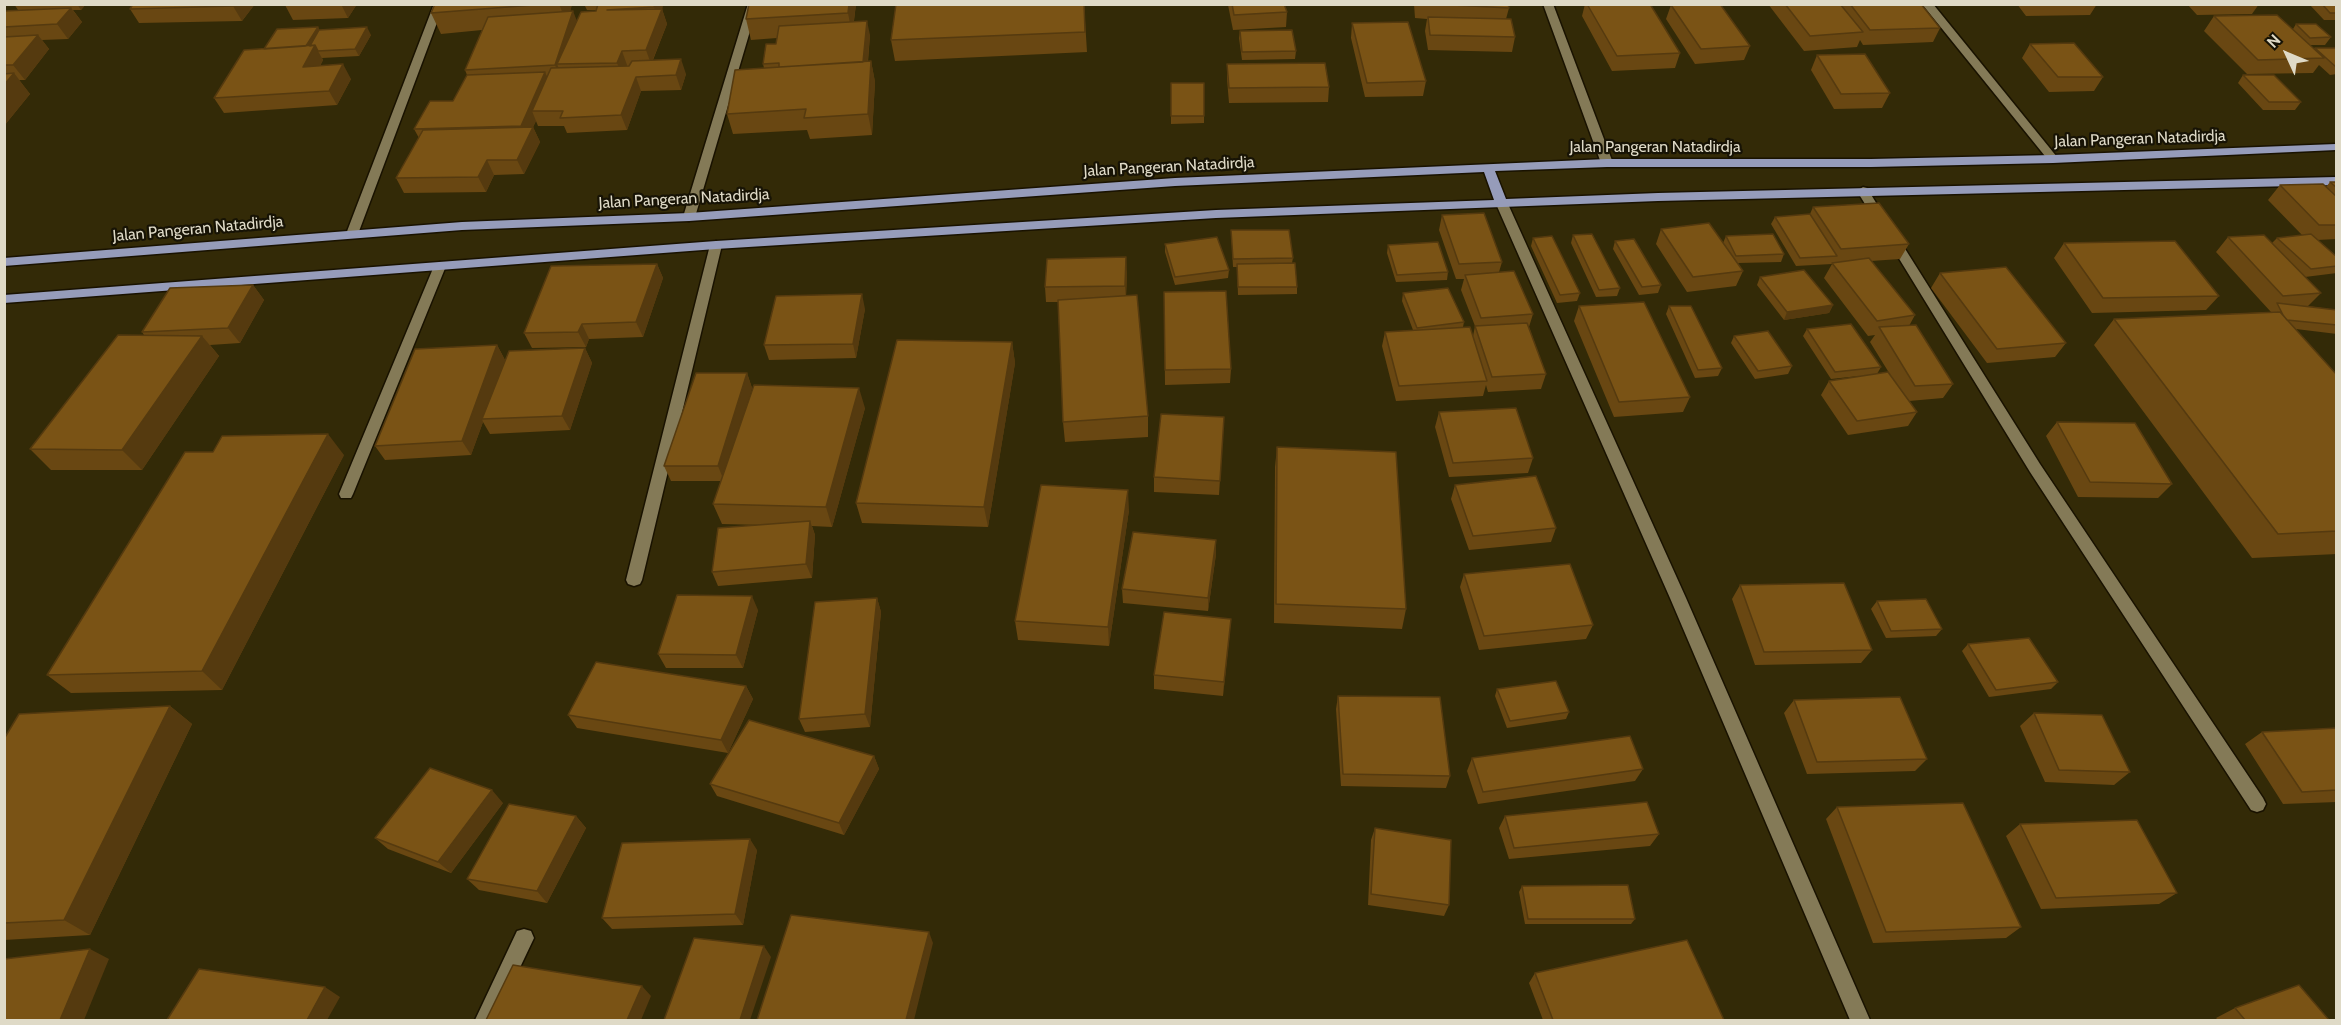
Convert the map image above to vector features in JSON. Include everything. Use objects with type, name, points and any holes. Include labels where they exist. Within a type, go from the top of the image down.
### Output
[{"type":"main road","name":"Jalan Pangeran Natadirdja","points":[[4,262],[462,226],[688,217],[1175,182],[1607,163],[1871,163],[2053,159],[2337,147]]},
{"type":"main road","points":[[1488,168],[1502,204]]},
{"type":"main road","points":[[4,299],[716,245],[1216,214],[1863,191],[2337,181]]},
{"type":"street","points":[[352,234],[439,4]]},
{"type":"street","points":[[688,217],[753,4]]},
{"type":"street","points":[[1548,4],[1607,163]]},
{"type":"street","points":[[1927,4],[2053,159]]},
{"type":"street","points":[[1863,191],[2035,468],[2257,804]]},
{"type":"street","points":[[1502,204],[1678,598],[1860,1020]]},
{"type":"street","points":[[634,580],[716,245]]},
{"type":"street","points":[[346,494],[441,266]]},
{"type":"street","points":[[484,1020],[524,938]]},
{"type":"building","points":[[133,4],[234,4],[233,6],[130,9]]},
{"type":"building","points":[[435,4],[546,4],[431,13]]},
{"type":"building","points":[[598,4],[655,4],[654,7],[607,10],[662,9],[646,50],[622,51],[617,63],[557,64],[581,12],[596,11]]},
{"type":"building","points":[[749,4],[849,4],[848,13],[746,19]]},
{"type":"building","points":[[896,4],[1084,4],[1085,32],[891,40]]},
{"type":"building","points":[[1232,4],[1284,4],[1287,12],[1234,15]]},
{"type":"building","points":[[1434,4],[1508,4],[1509,8]]},
{"type":"building","points":[[1587,4],[1650,4],[1680,53],[1617,56]]},
{"type":"building","points":[[1720,4],[1750,46],[1701,49],[1671,5]]},
{"type":"building","points":[[1785,4],[1840,4],[1863,32],[1810,36]]},
{"type":"building","points":[[1850,4],[1921,4],[1940,28],[1870,30]]},
{"type":"building","points":[[2322,4],[2337,4],[2337,13],[2330,13]]},
{"type":"building","points":[[71,8],[57,24],[4,27],[4,11]]},
{"type":"building","points":[[573,11],[555,65],[465,70],[488,17]]},
{"type":"building","points":[[2277,15],[2324,58],[2258,60],[2214,16]]},
{"type":"building","points":[[1428,17],[1511,19],[1515,37],[1430,35]]},
{"type":"building","points":[[867,21],[863,62],[779,67],[779,63],[763,64],[766,44],[776,44],[779,26]]},
{"type":"building","points":[[1408,22],[1426,81],[1367,83],[1352,23]]},
{"type":"building","points":[[2296,24],[2316,24],[2331,37],[2310,38]]},
{"type":"building","points":[[318,27],[306,46],[264,49],[277,29]]},
{"type":"building","points":[[367,27],[355,49],[318,51],[315,45],[310,46],[319,30]]},
{"type":"building","points":[[1292,30],[1296,51],[1242,52],[1240,31]]},
{"type":"building","points":[[38,35],[13,65],[4,65],[4,37]]},
{"type":"building","points":[[2074,43],[2103,77],[2058,77],[2030,44]]},
{"type":"building","points":[[315,45],[303,67],[343,64],[329,91],[214,98],[244,50]]},
{"type":"building","points":[[2315,48],[2337,48],[2337,67],[2336,67]]},
{"type":"building","points":[[1865,54],[1890,93],[1841,94],[1817,55]]},
{"type":"building","points":[[681,59],[676,75],[636,77],[621,115],[560,118],[563,111],[532,111],[551,68],[629,66],[632,61]]},
{"type":"building","points":[[871,61],[868,114],[804,118],[806,109],[727,114],[735,70]]},
{"type":"building","points":[[1325,63],[1329,87],[1229,88],[1227,64]]},
{"type":"building","points":[[545,72],[521,126],[414,129],[430,101],[453,101],[467,75]]},
{"type":"building","points":[[14,73],[4,85],[4,74]]},
{"type":"building","points":[[2243,75],[2274,75],[2301,102],[2269,102]]},
{"type":"building","points":[[1171,83],[1204,83],[1204,116],[1171,116]]},
{"type":"building","points":[[533,127],[517,160],[487,160],[478,177],[396,178],[423,130]]},
{"type":"building","points":[[2323,184],[2337,197],[2337,225],[2319,225],[2280,185]]},
{"type":"building","points":[[1879,203],[1909,244],[1841,249],[1813,207]]},
{"type":"building","points":[[1484,213],[1502,262],[1459,264],[1442,215]]},
{"type":"building","points":[[1810,214],[1837,256],[1800,258],[1775,217]]},
{"type":"building","points":[[1709,223],[1743,271],[1693,277],[1661,229]]},
{"type":"building","points":[[1231,230],[1289,230],[1293,258],[1233,259]]},
{"type":"building","points":[[1592,234],[1620,288],[1599,290],[1573,235]]},
{"type":"building","points":[[1773,234],[1784,254],[1736,256],[1726,236]]},
{"type":"building","points":[[2311,234],[2337,257],[2337,266],[2311,269],[2277,238]]},
{"type":"building","points":[[2264,235],[2321,293],[2283,296],[2228,237]]},
{"type":"building","points":[[1552,236],[1580,293],[1560,295],[1533,238]]},
{"type":"building","points":[[1217,237],[1229,270],[1175,277],[1165,244]]},
{"type":"building","points":[[1634,239],[1661,285],[1642,287],[1615,241]]},
{"type":"building","points":[[2175,241],[2219,296],[2103,298],[2064,243]]},
{"type":"building","points":[[1438,242],[1448,272],[1397,275],[1388,245]]},
{"type":"building","points":[[1126,257],[1125,286],[1045,287],[1047,259]]},
{"type":"building","points":[[1869,258],[1915,315],[1877,321],[1832,263]]},
{"type":"building","points":[[1295,263],[1297,287],[1238,287],[1237,264]]},
{"type":"building","points":[[657,264],[636,322],[582,324],[578,332],[524,333],[551,266]]},
{"type":"building","points":[[2006,267],[2066,343],[1997,349],[1940,273]]},
{"type":"building","points":[[1804,270],[1833,305],[1787,312],[1760,277]]},
{"type":"building","points":[[1514,271],[1533,314],[1481,318],[1465,275]]},
{"type":"building","points":[[253,285],[228,328],[142,332],[170,288]]},
{"type":"building","points":[[1448,288],[1464,322],[1417,328],[1403,293]]},
{"type":"building","points":[[1226,291],[1231,369],[1165,370],[1164,292]]},
{"type":"building","points":[[862,294],[853,344],[764,345],[776,296]]},
{"type":"building","points":[[1137,295],[1148,416],[1063,422],[1058,300]]},
{"type":"building","points":[[1644,302],[1690,397],[1619,402],[1579,306]]},
{"type":"building","points":[[2277,303],[2337,310],[2337,325],[2287,320]]},
{"type":"building","points":[[1669,306],[1691,306],[1722,368],[1698,370]]},
{"type":"building","points":[[2280,312],[2337,375],[2337,531],[2278,534],[2114,319]]},
{"type":"building","points":[[1527,323],[1546,374],[1492,377],[1475,326]]},
{"type":"building","points":[[1851,324],[1881,367],[1835,372],[1807,329]]},
{"type":"building","points":[[1916,325],[1953,384],[1915,386],[1879,327]]},
{"type":"building","points":[[1470,327],[1487,381],[1399,386],[1385,332]]},
{"type":"building","points":[[1768,331],[1792,366],[1758,371],[1734,336]]},
{"type":"building","points":[[118,335],[202,336],[122,450],[30,449]]},
{"type":"building","points":[[897,340],[1012,342],[984,507],[856,503]]},
{"type":"building","points":[[497,345],[462,441],[375,446],[415,349]]},
{"type":"building","points":[[585,348],[562,416],[482,419],[509,351]]},
{"type":"building","points":[[1888,372],[1917,412],[1857,421],[1829,381]]},
{"type":"building","points":[[696,373],[747,373],[718,466],[664,466]]},
{"type":"building","points":[[754,385],[859,388],[826,507],[713,504]]},
{"type":"building","points":[[1516,408],[1533,458],[1453,463],[1439,412]]},
{"type":"building","points":[[1161,414],[1224,417],[1220,481],[1154,477]]},
{"type":"building","points":[[2057,422],[2135,423],[2172,484],[2090,482]]},
{"type":"building","points":[[328,434],[202,671],[47,675],[185,452],[213,452],[222,436]]},
{"type":"building","points":[[1277,447],[1396,452],[1406,609],[1276,604]]},
{"type":"building","points":[[1536,476],[1556,528],[1473,536],[1455,485]]},
{"type":"building","points":[[1041,485],[1128,490],[1108,627],[1015,621]]},
{"type":"building","points":[[810,521],[806,564],[712,572],[718,528]]},
{"type":"building","points":[[1133,532],[1216,540],[1208,598],[1122,589]]},
{"type":"building","points":[[1570,564],[1593,625],[1484,636],[1464,574]]},
{"type":"building","points":[[1844,583],[1872,650],[1764,652],[1740,585]]},
{"type":"building","points":[[677,595],[752,596],[736,655],[658,654]]},
{"type":"building","points":[[877,598],[865,714],[799,719],[815,602]]},
{"type":"building","points":[[1926,599],[1942,629],[1891,631],[1877,601]]},
{"type":"building","points":[[1164,612],[1231,619],[1224,682],[1154,675]]},
{"type":"building","points":[[2029,638],[2058,682],[1996,690],[1968,644]]},
{"type":"building","points":[[596,662],[746,686],[721,740],[568,715]]},
{"type":"building","points":[[1556,681],[1569,712],[1510,721],[1497,689]]},
{"type":"building","points":[[1338,696],[1440,697],[1450,776],[1343,774]]},
{"type":"building","points":[[1900,697],[1927,759],[1817,762],[1794,700]]},
{"type":"building","points":[[170,706],[64,920],[4,923],[4,739],[19,714]]},
{"type":"building","points":[[2034,713],[2102,715],[2130,772],[2059,770]]},
{"type":"building","points":[[749,720],[874,756],[839,823],[710,784]]},
{"type":"building","points":[[2337,728],[2337,790],[2302,792],[2262,732]]},
{"type":"building","points":[[1630,736],[1643,769],[1483,792],[1472,758]]},
{"type":"building","points":[[430,768],[492,790],[438,862],[375,838]]},
{"type":"building","points":[[1647,802],[1659,834],[1514,848],[1505,816]]},
{"type":"building","points":[[1963,803],[2021,927],[1886,932],[1837,807]]},
{"type":"building","points":[[509,804],[576,816],[537,891],[467,879]]},
{"type":"building","points":[[2137,820],[2177,893],[2056,898],[2020,824]]},
{"type":"building","points":[[1375,828],[1451,840],[1449,905],[1371,894]]},
{"type":"building","points":[[750,839],[735,914],[602,918],[622,843]]},
{"type":"building","points":[[1628,885],[1635,919],[1528,919],[1522,886]]},
{"type":"building","points":[[791,915],[929,932],[906,1020],[757,1020]]},
{"type":"building","points":[[694,938],[764,946],[740,1020],[664,1020]]},
{"type":"building","points":[[1687,940],[1724,1020],[1553,1020],[1535,973]]},
{"type":"building","points":[[90,949],[60,1020],[4,1020],[4,959]]},
{"type":"building","points":[[513,965],[642,986],[627,1020],[486,1020]]},
{"type":"building","points":[[199,969],[325,987],[307,1020],[167,1020]]},
{"type":"building","points":[[2299,985],[2329,1020],[2245,1020],[2235,1008]]}]
